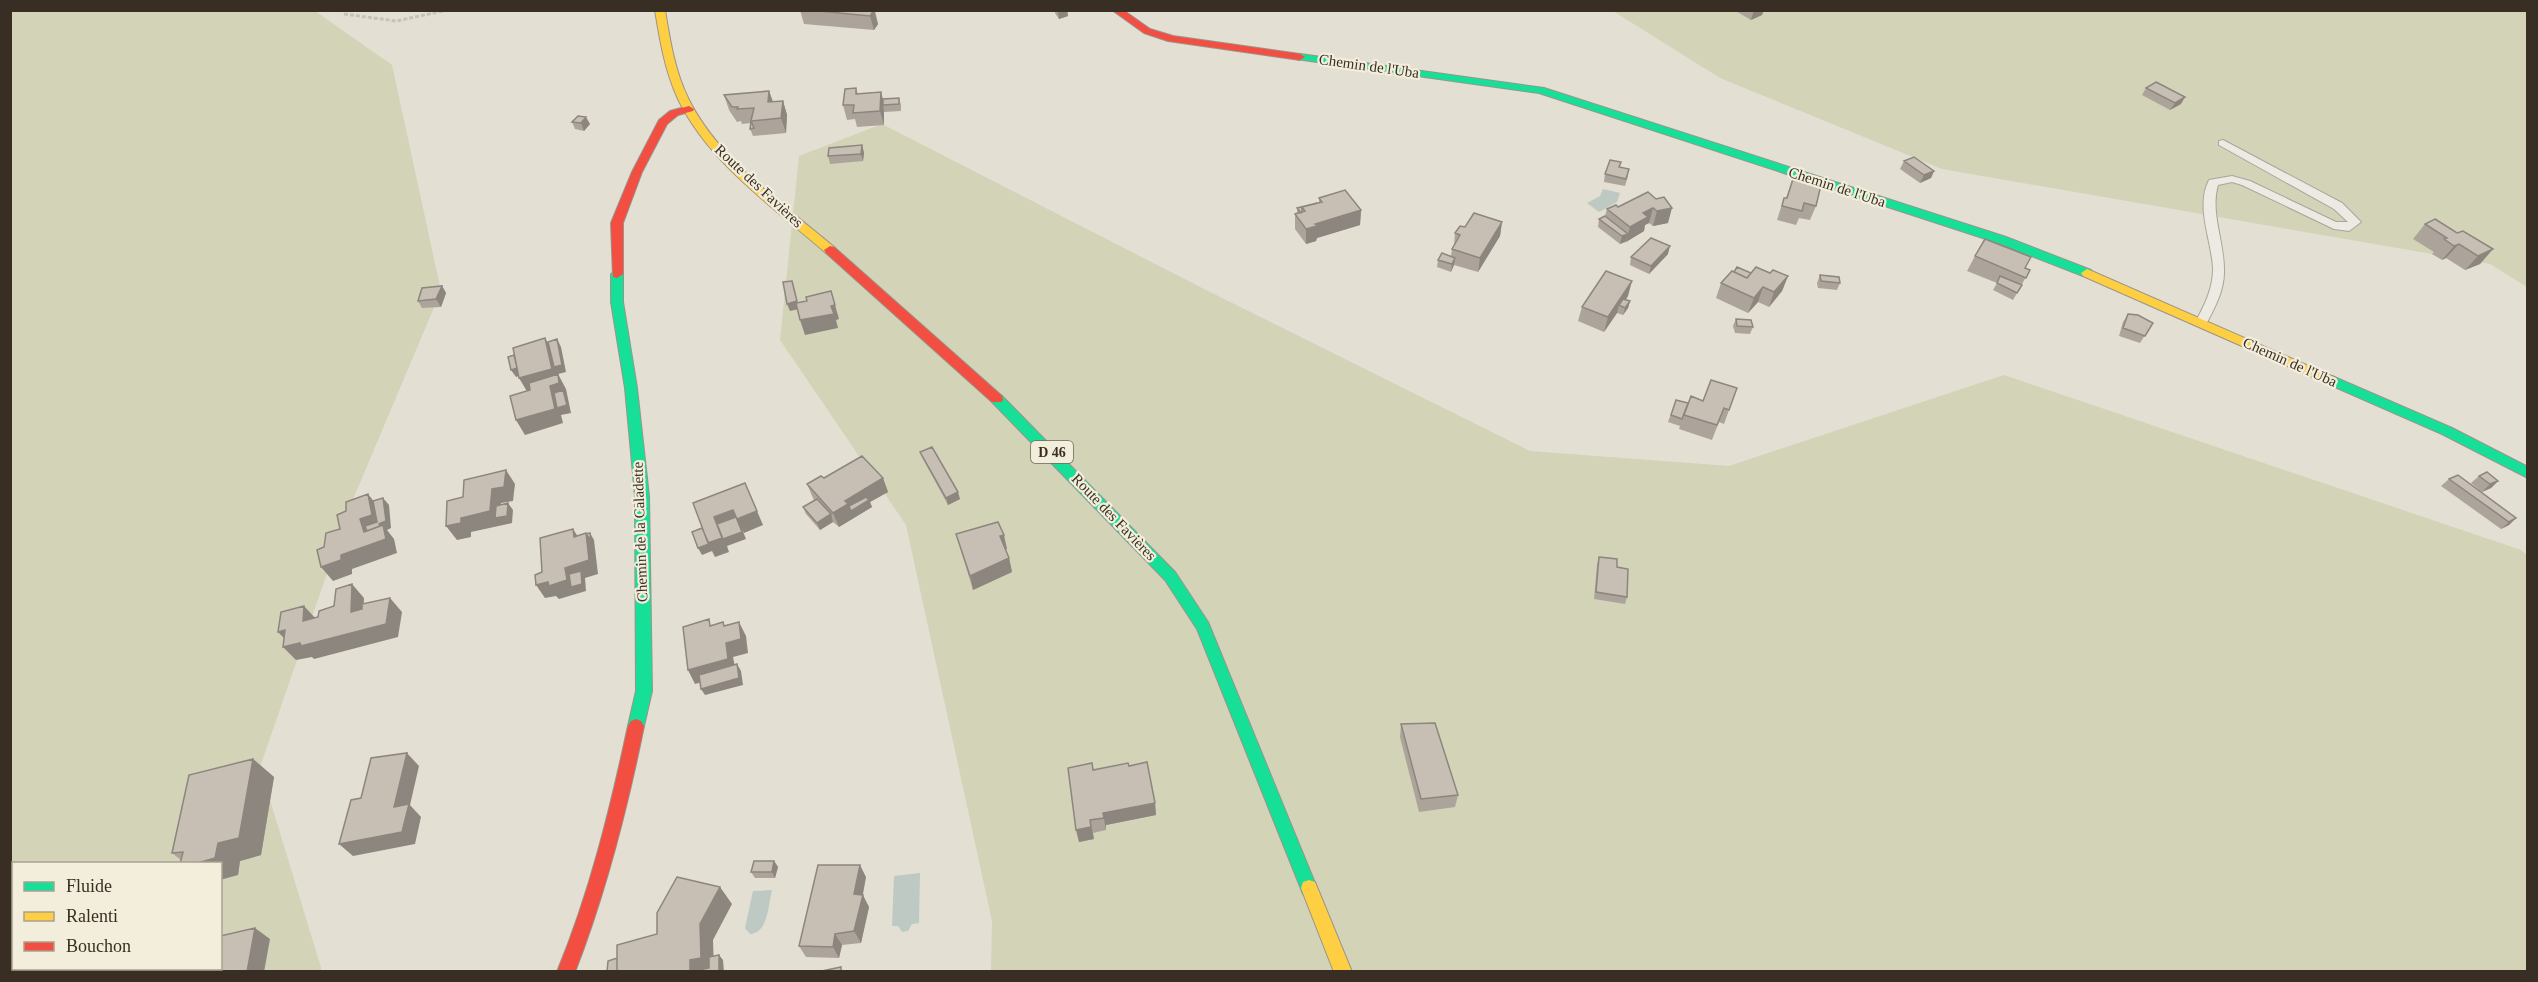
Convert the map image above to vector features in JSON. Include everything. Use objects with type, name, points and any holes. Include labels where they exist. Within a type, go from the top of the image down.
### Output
[{"type":"street","name":"Route des Favières","points":[[660,10],[666,48],[689,109],[709,139],[754,183],[987,389],[1125,525],[1170,576],[1203,626],[1343,972]]},
{"type":"street","name":"Chemin de l'Uba","points":[[1116,10],[1147,31],[1171,39],[1551,93],[2033,250],[2447,430],[2528,473]]},
{"type":"street","name":"Chemin de la Caladette","points":[[566,972],[584,930],[625,779],[644,691],[642,496],[631,388],[617,302],[617,223],[637,172],[663,122],[674,113],[689,109]]},
{"type":"lane","points":[[2201,323],[2214,299],[2219,278],[2218,246],[2210,194],[2213,182],[2232,179],[2246,183],[2334,225],[2349,227],[2355,222],[2338,206],[2223,142]]},
{"type":"path","points":[[344,15],[396,21],[448,10]]},
{"type":"green space","points":[[10,11],[315,11],[392,65],[441,291],[351,504],[260,767],[322,971],[11,971]]},
{"type":"green space","points":[[1613,11],[2527,11],[2527,287],[2490,264],[1942,169],[1720,78]]},
{"type":"green space","points":[[882,124],[1206,290],[1530,451],[1729,466],[2004,375],[2521,550],[2528,556],[2527,971],[991,971],[992,921],[906,525],[780,340],[799,156]]},
{"type":"shaded area","points":[[1603,189],[1620,193],[1617,202],[1599,212],[1587,203],[1600,196]]},
{"type":"shaded area","points":[[920,873],[919,923],[912,924],[908,931],[902,932],[898,926],[892,926],[894,876]]},
{"type":"shaded area","points":[[772,890],[764,924],[756,932],[750,934],[745,928],[753,891]]},
{"type":"building","points":[[809,10],[874,10],[870,16]]},
{"type":"building","points":[[2156,82],[2185,97],[2175,103],[2146,88]]},
{"type":"building","points":[[856,88],[856,94],[881,92],[880,111],[853,113],[854,105],[843,105],[845,89]]},
{"type":"building","points":[[769,91],[768,102],[783,101],[781,118],[751,121],[754,108],[732,107],[724,95]]},
{"type":"building","points":[[899,98],[899,104],[883,105],[883,99]]},
{"type":"building","points":[[578,116],[586,117],[581,123],[572,122]]},
{"type":"building","points":[[862,145],[861,154],[828,156],[829,148]]},
{"type":"building","points":[[1914,157],[1934,171],[1924,175],[1904,161]]},
{"type":"building","points":[[1610,160],[1621,162],[1619,167],[1629,169],[1626,179],[1605,174]]},
{"type":"building","points":[[1793,179],[1821,185],[1816,206],[1804,203],[1802,211],[1782,206]]},
{"type":"building","points":[[1345,190],[1361,210],[1306,229],[1295,214],[1305,211],[1302,207],[1322,202],[1319,198]]},
{"type":"building","points":[[1648,192],[1656,199],[1664,197],[1672,208],[1657,211],[1653,208],[1643,213],[1648,217],[1630,227],[1607,209],[1616,205],[1618,207]]},
{"type":"building","points":[[1474,213],[1502,222],[1480,258],[1452,249],[1460,235],[1455,233],[1460,226],[1465,227]]},
{"type":"building","points":[[1605,216],[1628,234],[1622,236],[1599,219]]},
{"type":"building","points":[[2435,219],[2457,233],[2463,231],[2493,249],[2478,256],[2459,244],[2454,246],[2444,239],[2447,238],[2425,224]]},
{"type":"building","points":[[1651,238],[1670,246],[1651,266],[1631,257]]},
{"type":"building","points":[[1985,239],[2031,257],[2025,268],[2030,270],[2026,278],[1975,256]]},
{"type":"building","points":[[1442,253],[1455,258],[1452,264],[1438,260]]},
{"type":"building","points":[[1737,267],[1751,273],[1747,278],[1734,272]]},
{"type":"building","points":[[1756,267],[1770,273],[1773,270],[1788,276],[1774,292],[1763,287],[1754,298],[1721,283],[1732,271],[1747,278]]},
{"type":"building","points":[[1606,271],[1632,281],[1608,317],[1582,307]]},
{"type":"building","points":[[1820,275],[1839,277],[1840,283],[1821,281]]},
{"type":"building","points":[[2000,276],[2022,285],[2017,293],[1997,283]]},
{"type":"building","points":[[792,281],[797,301],[787,304],[783,282]]},
{"type":"building","points":[[442,286],[436,299],[418,301],[422,288]]},
{"type":"building","points":[[831,291],[835,305],[831,306],[834,314],[800,320],[796,303],[807,301],[806,297]]},
{"type":"building","points":[[1623,299],[1630,301],[1625,308],[1619,305]]},
{"type":"building","points":[[2128,314],[2138,315],[2153,323],[2145,336],[2123,328]]},
{"type":"building","points":[[1736,319],[1751,320],[1753,327],[1737,326]]},
{"type":"building","points":[[545,338],[552,369],[519,378],[513,348]]},
{"type":"building","points":[[557,339],[562,365],[554,367],[548,342]]},
{"type":"building","points":[[514,355],[517,368],[511,370],[508,357]]},
{"type":"building","points":[[558,374],[559,383],[550,386],[555,409],[516,420],[510,396],[530,390],[529,383]]},
{"type":"building","points":[[1711,380],[1737,388],[1729,410],[1724,408],[1717,425],[1684,415],[1691,396],[1703,401]]},
{"type":"building","points":[[563,390],[567,405],[557,408],[554,393]]},
{"type":"building","points":[[1676,400],[1688,403],[1682,419],[1671,415]]},
{"type":"building","points":[[932,447],[958,492],[946,498],[920,452]]},
{"type":"building","points":[[862,456],[883,478],[845,501],[848,504],[833,513],[807,484],[821,476],[824,478]]},
{"type":"building","points":[[506,470],[504,487],[492,489],[490,511],[461,518],[461,523],[446,526],[447,501],[463,497],[464,480]]},
{"type":"building","points":[[2487,472],[2498,481],[2490,484],[2479,476]]},
{"type":"building","points":[[2458,475],[2516,518],[2509,522],[2449,479]]},
{"type":"building","points":[[745,483],[757,511],[737,519],[733,510],[714,517],[722,538],[708,543],[693,503]]},
{"type":"building","points":[[368,494],[372,515],[360,519],[364,532],[383,525],[386,539],[341,555],[341,560],[321,567],[317,550],[324,547],[326,533],[340,529],[337,515],[346,511],[346,502]]},
{"type":"building","points":[[866,497],[869,500],[851,511],[849,506]]},
{"type":"building","points":[[383,498],[386,521],[367,531],[365,526],[377,522],[373,501]]},
{"type":"building","points":[[817,499],[831,514],[817,523],[803,507]]},
{"type":"building","points":[[508,503],[507,516],[495,518],[496,506]]},
{"type":"building","points":[[736,517],[742,532],[723,539],[717,524]]},
{"type":"building","points":[[998,522],[1004,535],[1000,536],[1009,558],[970,576],[956,534]]},
{"type":"building","points":[[702,528],[709,544],[698,548],[692,532]]},
{"type":"building","points":[[573,529],[574,537],[586,533],[589,560],[565,568],[567,580],[549,586],[548,582],[536,585],[535,575],[542,572],[540,538]]},
{"type":"building","points":[[1599,557],[1617,559],[1617,567],[1628,569],[1627,597],[1596,592]]},
{"type":"building","points":[[581,571],[582,584],[571,587],[569,574]]},
{"type":"building","points":[[352,584],[351,612],[362,609],[362,604],[390,598],[386,624],[301,646],[300,643],[283,647],[285,630],[278,632],[281,612],[304,606],[303,621],[318,617],[319,611],[334,606],[336,589]]},
{"type":"building","points":[[709,619],[710,626],[723,622],[724,626],[739,622],[741,639],[726,643],[728,659],[688,670],[683,627]]},
{"type":"building","points":[[737,664],[739,678],[701,689],[699,675]]},
{"type":"building","points":[[1435,723],[1458,795],[1421,799],[1401,724]]},
{"type":"building","points":[[407,753],[394,807],[409,804],[402,832],[339,844],[351,800],[361,798],[371,758]]},
{"type":"building","points":[[253,759],[239,838],[218,843],[215,858],[201,862],[180,862],[183,852],[172,853],[189,775]]},
{"type":"building","points":[[1147,762],[1155,803],[1103,813],[1104,818],[1090,820],[1091,827],[1076,830],[1068,768],[1092,763],[1093,770]]},
{"type":"building","points":[[754,861],[774,861],[772,872],[751,872]]},
{"type":"building","points":[[818,865],[860,865],[854,894],[863,895],[854,931],[835,934],[833,947],[799,946]]},
{"type":"building","points":[[677,877],[720,887],[700,924],[701,958],[690,960],[690,972],[617,972],[617,945],[657,934],[657,913]]},
{"type":"building","points":[[255,928],[247,972],[198,972],[199,970],[222,970],[222,936]]},
{"type":"building","points":[[719,955],[719,972],[699,972],[699,970],[709,968],[709,957]]},
{"type":"building","points":[[617,958],[617,972],[607,972],[608,961]]},
{"type":"building","points":[[841,967],[841,972],[817,972]]},
{"type":"traffic: fast","points":[[1300,57],[1540,90],[2002,240],[2087,273]]},
{"type":"traffic: fast","points":[[617,274],[617,302],[631,388],[642,496],[644,691],[636,726]]},
{"type":"traffic: fast","points":[[2332,381],[2447,431],[2528,473]]},
{"type":"traffic: fast","points":[[997,399],[1170,576],[1203,626],[1309,888]]},
{"type":"traffic: slow","points":[[660,10],[667,49],[678,87],[690,111],[704,131],[737,169],[830,250]]},
{"type":"traffic: slow","points":[[2087,273],[2332,381]]},
{"type":"traffic: slow","points":[[1309,888],[1343,972]]},
{"type":"traffic: jam","points":[[1116,10],[1147,31],[1171,39],[1300,57]]},
{"type":"traffic: jam","points":[[617,274],[617,223],[637,172],[663,122],[674,113],[689,109]]},
{"type":"traffic: jam","points":[[830,250],[997,399]]},
{"type":"traffic: jam","points":[[566,972],[607,851],[636,726]]}]
